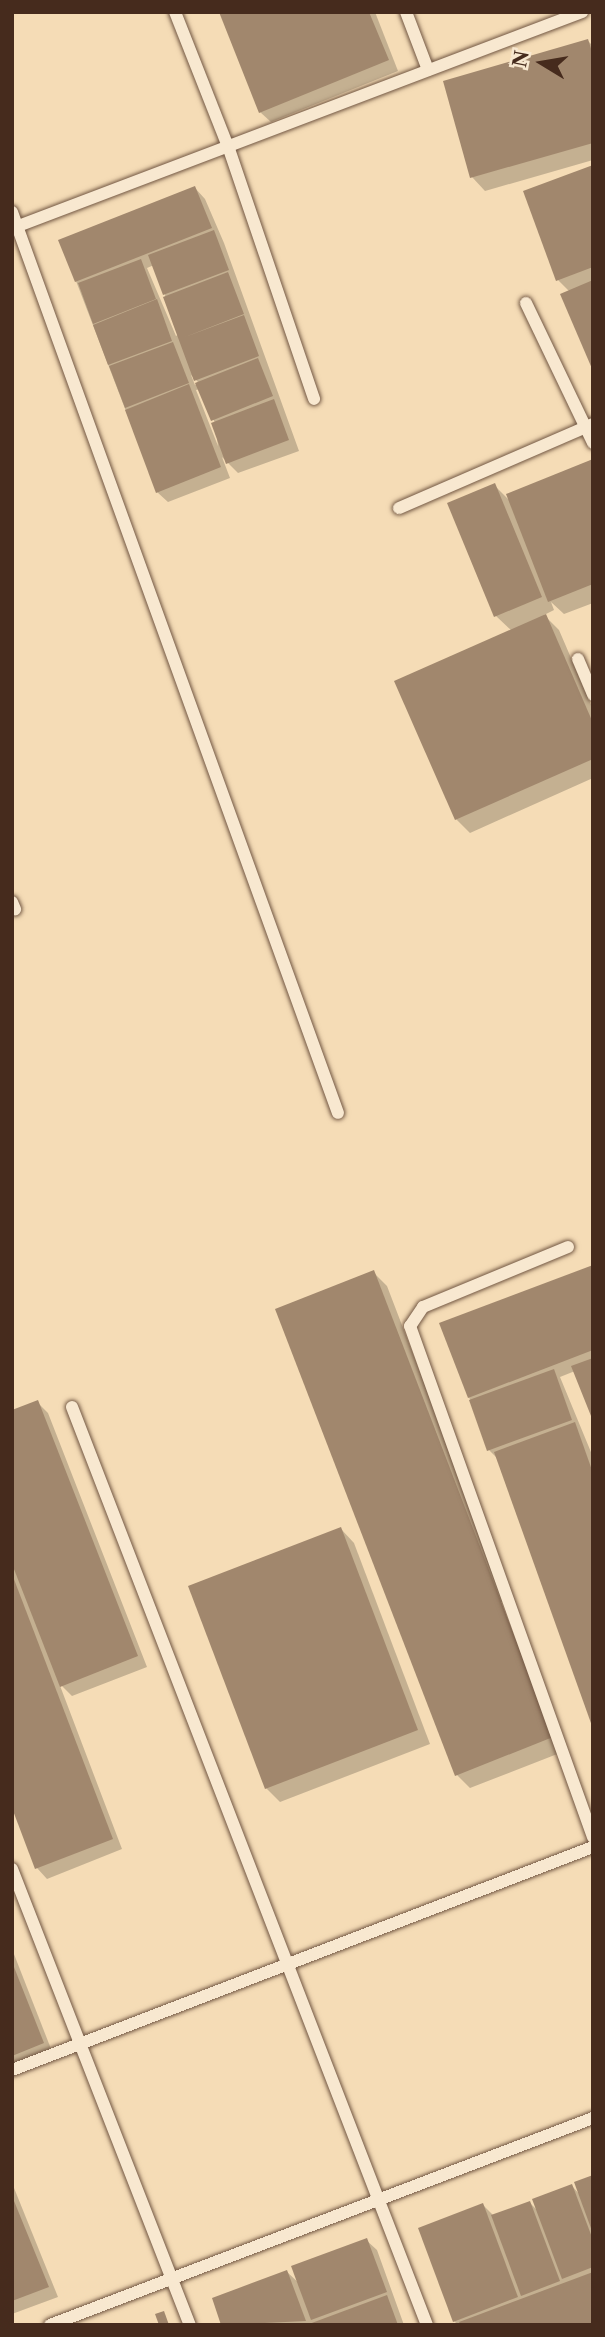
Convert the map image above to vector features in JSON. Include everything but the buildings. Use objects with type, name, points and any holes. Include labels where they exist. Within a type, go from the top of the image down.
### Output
[{"type":"lane","points":[[175,12],[229,149],[314,399]]},
{"type":"lane","points":[[406,12],[428,70]]},
{"type":"lane","points":[[15,227],[229,149],[582,12]]},
{"type":"lane","points":[[12,212],[15,227],[338,1113]]},
{"type":"lane","points":[[526,303],[589,426],[593,443]]},
{"type":"lane","points":[[399,508],[589,426]]},
{"type":"lane","points":[[578,659],[593,695]]},
{"type":"lane","points":[[568,1247],[423,1307],[410,1326],[593,1837]]},
{"type":"lane","points":[[72,1407],[427,2325]]},
{"type":"lane","points":[[12,2070],[593,1847]]},
{"type":"lane","points":[[12,1869],[190,2325]]},
{"type":"lane","points":[[50,2325],[377,2196],[593,2118]]}]
